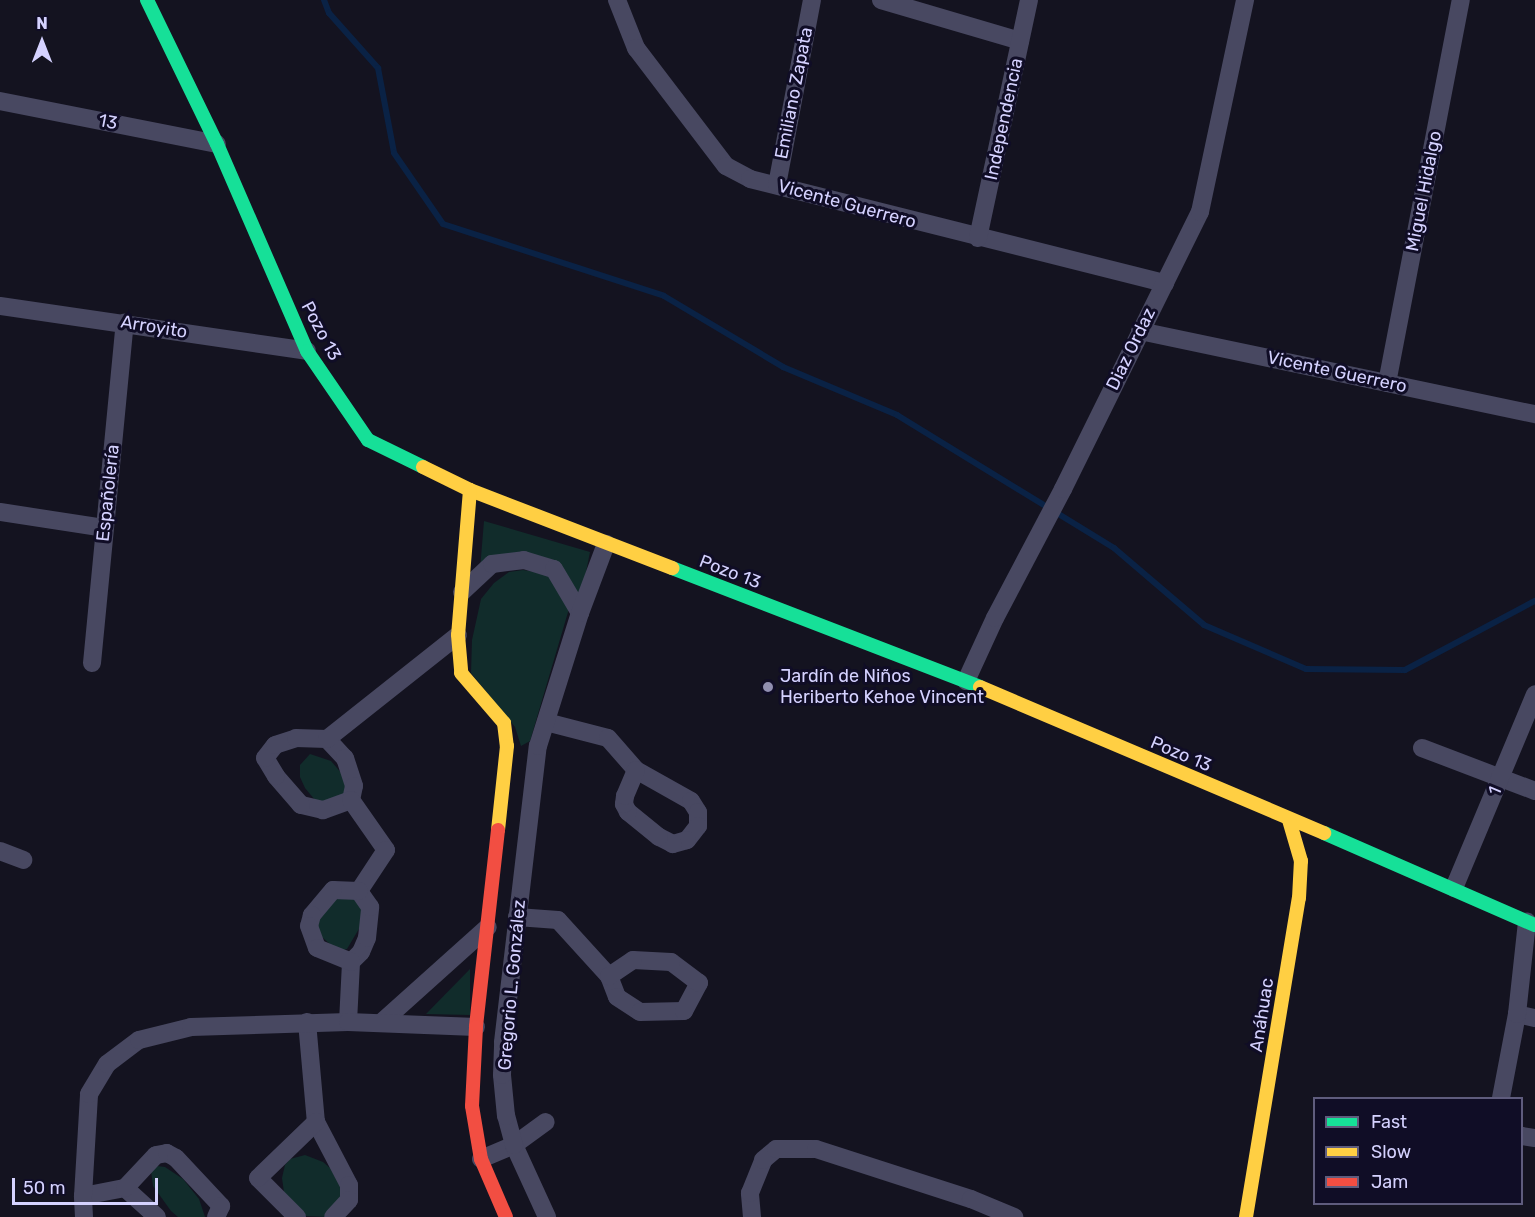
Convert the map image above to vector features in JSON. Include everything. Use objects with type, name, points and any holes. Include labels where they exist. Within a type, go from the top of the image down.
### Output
[{"type":"main road","name":"Pozo 13","points":[[147,0],[217,144],[307,351],[368,440],[470,490],[966,681],[1289,820],[1454,888],[1531,923]]},
{"type":"main road","name":"Gregorio L. González","points":[[470,490],[458,635],[461,673],[504,723],[507,746],[476,1027],[472,1106],[482,1159],[506,1217]]},
{"type":"main road","name":"Anáhuac","points":[[1246,1217],[1299,898],[1301,861],[1289,820]]},
{"type":"street","name":"Vicente Guerrero","points":[[616,0],[636,48],[726,166],[750,179],[978,238],[1165,283]]},
{"type":"street","name":"Emiliano Zapata","points":[[777,185],[812,0]]},
{"type":"street","points":[[880,0],[1020,41]]},
{"type":"street","name":"Independencia","points":[[978,238],[1029,0]]},
{"type":"street","name":"Diaz Ordaz","points":[[966,681],[995,618],[1063,489],[1200,212],[1245,0]]},
{"type":"street","name":"Miguel Hidalgo","points":[[1387,382],[1461,0]]},
{"type":"street","name":"13","points":[[0,101],[217,144]]},
{"type":"street","name":"Arroyito","points":[[0,306],[307,351]]},
{"type":"street","name":"Españolería","points":[[92,663],[125,323]]},
{"type":"street","name":"Vicente Guerrero","points":[[1140,330],[1535,414]]},
{"type":"street","points":[[0,512],[104,528]]},
{"type":"street","name":"Gregorio L. González","points":[[547,1217],[514,1145],[506,1116],[502,1075],[503,1042],[538,746],[580,612],[606,544]]},
{"type":"street","points":[[462,591],[492,564],[524,560],[554,569],[580,612]]},
{"type":"street","points":[[327,740],[458,635]]},
{"type":"street","name":"1","points":[[1454,888],[1535,694]]},
{"type":"street","points":[[546,722],[608,738],[636,770]]},
{"type":"street","points":[[351,801],[323,810],[301,805],[276,776],[266,758],[275,745],[296,738],[327,740],[345,758],[354,786],[351,801],[386,850],[358,891]]},
{"type":"street","points":[[507,746],[520,748],[538,746]]},
{"type":"street","points":[[1422,748],[1535,791]]},
{"type":"street","points":[[0,851],[23,860]]},
{"type":"street","points":[[351,962],[317,948],[309,926],[312,915],[333,890],[358,891]]},
{"type":"street","points":[[348,1022],[351,962],[361,952],[367,938],[370,907],[358,891]]},
{"type":"street","points":[[517,917],[558,920],[609,976],[617,997],[640,1012],[684,1011],[699,983],[671,962],[633,960],[609,976]]},
{"type":"street","points":[[1501,1097],[1531,923]]},
{"type":"street","points":[[382,1022],[488,927]]},
{"type":"street","points":[[1517,1014],[1535,1018]]},
{"type":"street","points":[[84,1217],[82,1197],[89,1094],[107,1064],[139,1040],[191,1027],[306,1022],[382,1022],[476,1027]]},
{"type":"street","points":[[306,1022],[316,1122],[349,1185],[349,1200],[333,1217]]},
{"type":"street","points":[[297,1217],[258,1178],[316,1122]]},
{"type":"street","points":[[482,1159],[514,1145],[546,1122]]},
{"type":"street","points":[[752,1217],[750,1193],[763,1160],[776,1149],[816,1149],[971,1199],[1014,1217]]},
{"type":"street","points":[[82,1197],[125,1188],[156,1155],[167,1153],[176,1158],[221,1206],[216,1217]]},
{"type":"street","points":[[125,1188],[157,1217]]},
{"type":"green space","points":[[484,521],[590,552],[580,602],[538,561],[480,569]]},
{"type":"green space","points":[[523,570],[548,574],[571,602],[530,741],[521,746],[515,727],[471,673],[472,640],[481,599],[494,583],[509,572]]},
{"type":"green space","points":[[310,754],[331,761],[343,775],[347,784],[341,806],[315,800],[305,788],[300,777],[300,765]]},
{"type":"green space","points":[[347,892],[362,906],[363,922],[347,949],[338,951],[316,932],[317,912]]},
{"type":"green space","points":[[470,969],[470,1015],[426,1014]]},
{"type":"green space","points":[[305,1155],[323,1162],[330,1168],[340,1184],[341,1195],[328,1217],[306,1216],[284,1192],[282,1178],[285,1165],[290,1159]]},
{"type":"green space","points":[[157,1166],[165,1167],[183,1179],[199,1199],[205,1217],[178,1217],[171,1211],[153,1186],[151,1171]]},
{"type":"waterway","points":[[324,0],[329,13],[378,68],[394,153],[443,224],[664,296],[783,367],[897,415],[1114,548],[1204,625],[1306,669],[1405,670],[1535,601]]},
{"type":"traffic: fast","points":[[147,0],[217,144],[307,351],[368,440],[423,467]]},
{"type":"traffic: fast","points":[[672,568],[980,687]]},
{"type":"traffic: fast","points":[[1324,833],[1535,925]]},
{"type":"traffic: slow","points":[[423,467],[470,490],[672,568]]},
{"type":"traffic: slow","points":[[470,490],[458,635],[461,673],[504,723],[507,746],[498,830]]},
{"type":"traffic: slow","points":[[980,687],[1324,833]]},
{"type":"traffic: slow","points":[[1246,1217],[1299,898],[1301,861],[1289,820]]},
{"type":"traffic: jam","points":[[498,830],[476,1027],[472,1106],[481,1159],[506,1217]]},
{"type":"place","name":"Jardín de Niños Heriberto Kehoe Vincent","points":[[768,687]]}]
